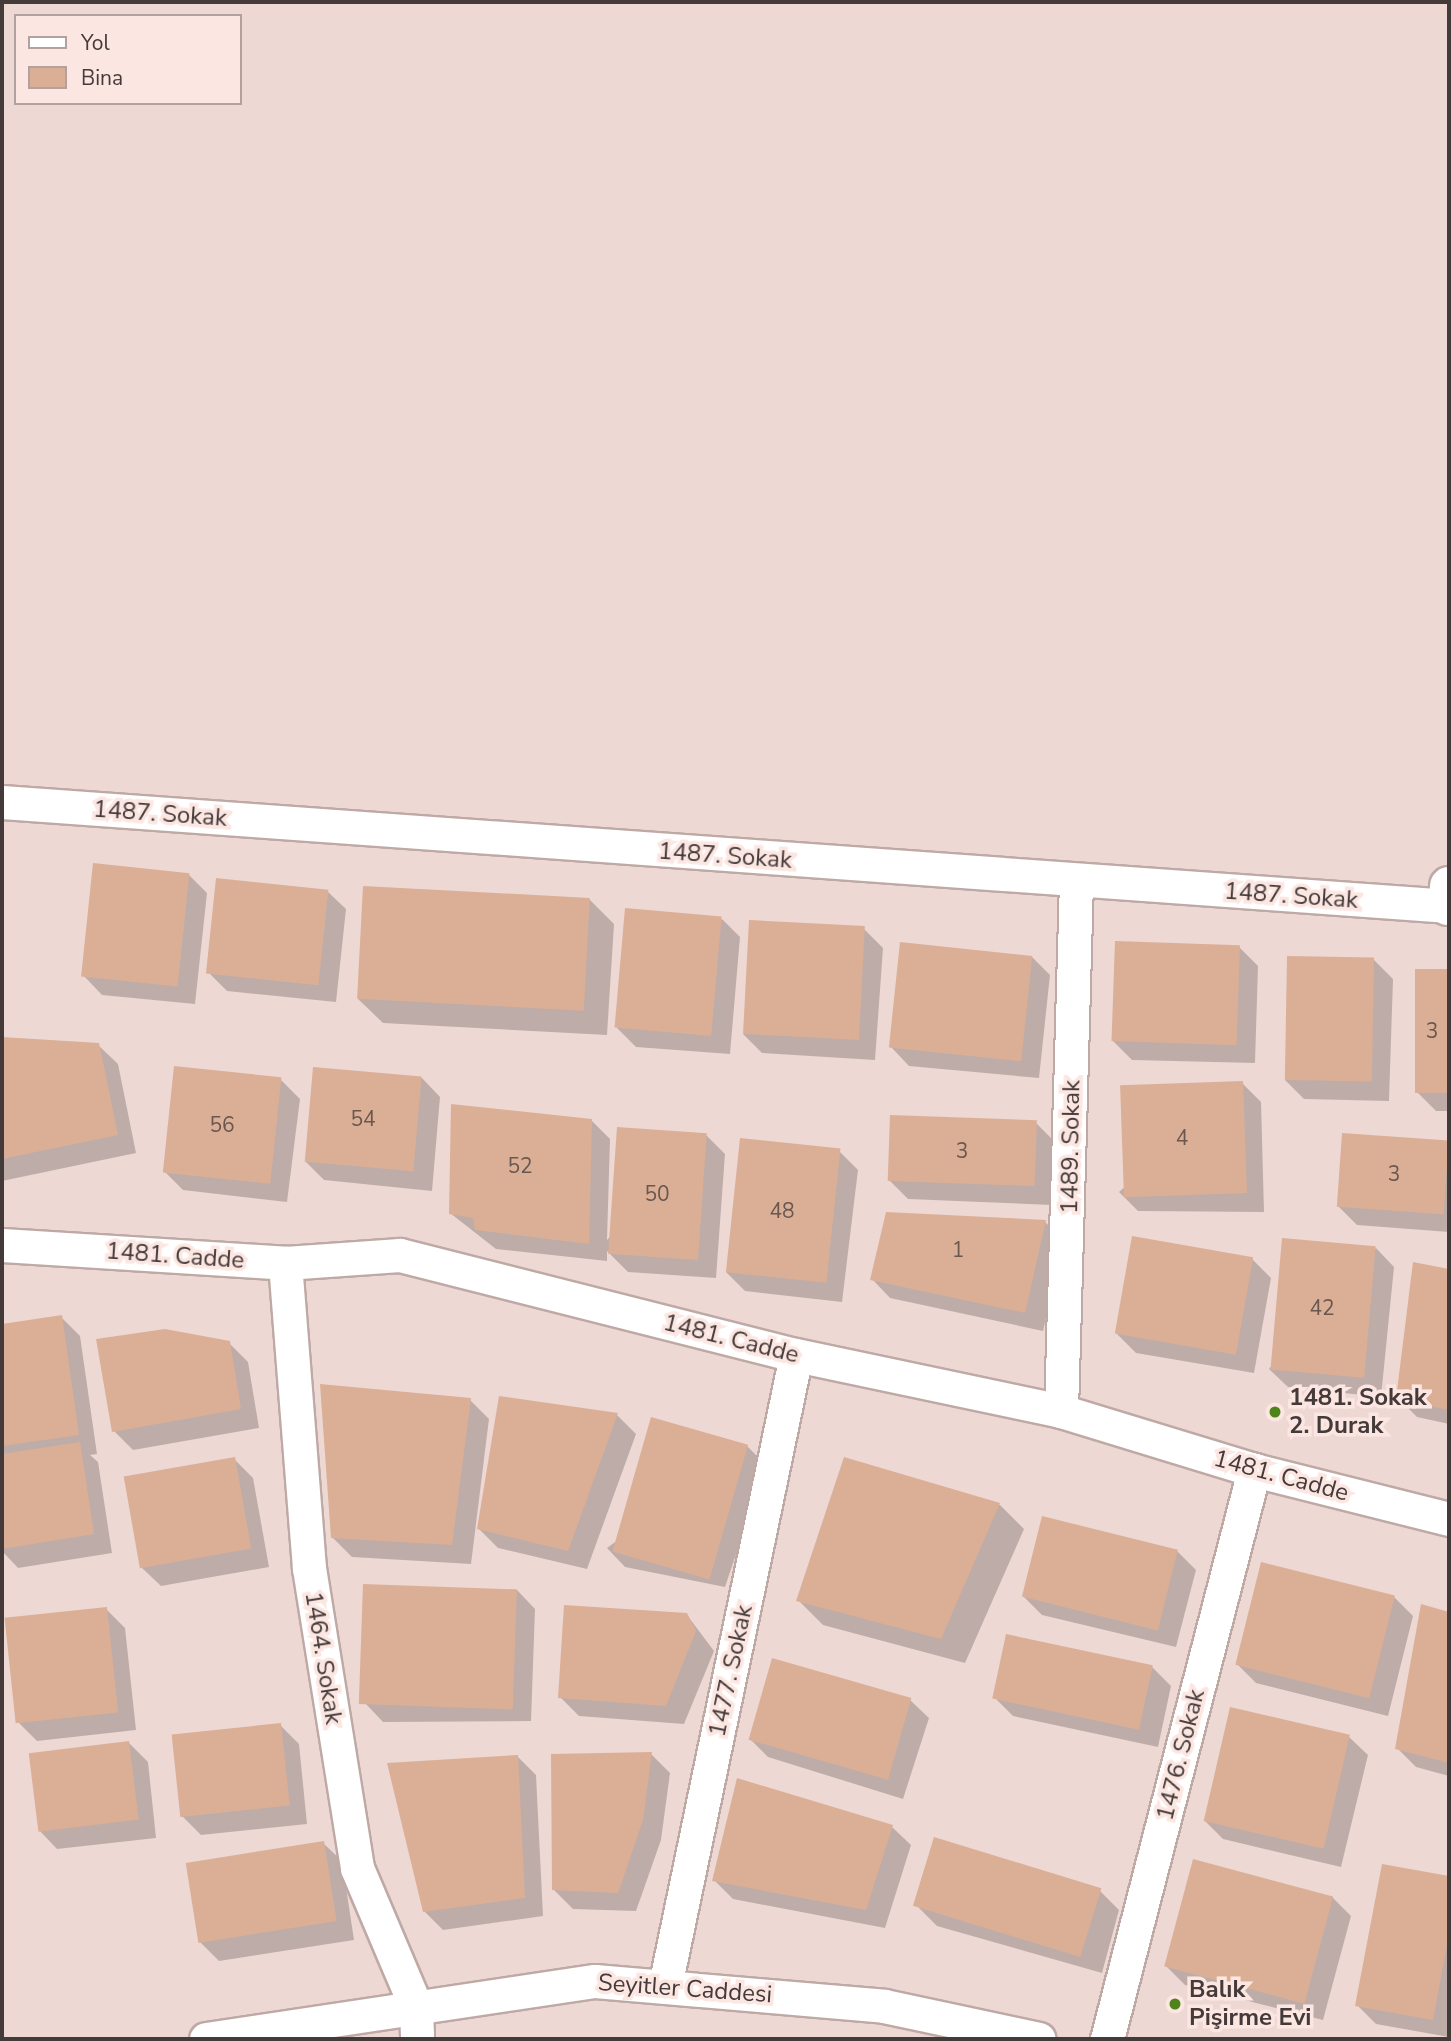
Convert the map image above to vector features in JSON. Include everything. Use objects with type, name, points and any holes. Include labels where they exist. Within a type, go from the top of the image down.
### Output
[{"type":"street","name":"1487. Sokak","points":[[2,802],[1076,882],[1449,900]]},
{"type":"street","name":"1489. Sokak","points":[[1060,1411],[1076,882]]},
{"type":"street","name":"1481. Cadde","points":[[2,1245],[285,1263],[400,1255],[796,1355],[1060,1411],[1254,1471],[1449,1519]]},
{"type":"street","name":"1464. Sokak","points":[[285,1263],[309,1568],[357,1868],[416,2023]]},
{"type":"street","name":"1477. Sokak","points":[[665,1986],[796,1355]]},
{"type":"street","name":"1476. Sokak","points":[[1107,2039],[1254,1471]]},
{"type":"street","name":"Seyitler Caddesi","points":[[206,2039],[416,2023],[595,1981],[884,2006],[1040,2039]]},
{"type":"building","points":[[93,863],[189,873],[178,987],[81,976]]},
{"type":"building","points":[[216,878],[328,890],[318,985],[206,973]]},
{"type":"building","points":[[363,886],[590,898],[584,1011],[357,999]]},
{"type":"building","points":[[625,908],[722,916],[711,1036],[615,1028]]},
{"type":"building","points":[[749,920],[865,926],[859,1040],[743,1034]]},
{"type":"building","points":[[1115,941],[1240,945],[1236,1045],[1112,1041]]},
{"type":"building","points":[[900,942],[1032,956],[1021,1061],[889,1047]]},
{"type":"building","points":[[1287,956],[1374,958],[1372,1081],[1285,1080]]},
{"type":"building","points":[[1415,969],[1449,969],[1449,1093],[1415,1093]]},
{"type":"building","points":[[2,1037],[99,1043],[118,1135],[2,1159]]},
{"type":"building","points":[[174,1066],[281,1077],[270,1184],[163,1172]]},
{"type":"building","points":[[313,1067],[422,1076],[413,1171],[305,1162]]},
{"type":"building","points":[[1243,1081],[1247,1193],[1124,1197],[1120,1085]]},
{"type":"building","points":[[451,1104],[592,1119],[589,1244],[475,1230],[473,1218],[449,1214]]},
{"type":"building","points":[[890,1115],[1037,1120],[1035,1186],[888,1181]]},
{"type":"building","points":[[617,1127],[707,1133],[698,1260],[608,1254]]},
{"type":"building","points":[[1342,1133],[1449,1140],[1444,1214],[1337,1207]]},
{"type":"building","points":[[740,1138],[840,1149],[826,1283],[726,1272]]},
{"type":"building","points":[[886,1212],[1046,1220],[1025,1313],[870,1280]]},
{"type":"building","points":[[1132,1236],[1253,1257],[1236,1355],[1115,1333]]},
{"type":"building","points":[[1282,1238],[1376,1246],[1364,1378],[1270,1369]]},
{"type":"building","points":[[1413,1262],[1449,1269],[1449,1410],[1396,1399]]},
{"type":"building","points":[[62,1315],[79,1435],[2,1446],[2,1324]]},
{"type":"building","points":[[165,1329],[230,1341],[241,1409],[112,1432],[96,1339]]},
{"type":"building","points":[[320,1384],[471,1398],[452,1545],[331,1538]]},
{"type":"building","points":[[499,1396],[618,1413],[568,1551],[477,1529]]},
{"type":"building","points":[[651,1417],[748,1445],[709,1579],[612,1552]]},
{"type":"building","points":[[80,1442],[94,1534],[2,1549],[2,1454]]},
{"type":"building","points":[[235,1457],[251,1549],[140,1568],[124,1477]]},
{"type":"building","points":[[844,1457],[1000,1503],[941,1639],[796,1601]]},
{"type":"building","points":[[1042,1516],[1178,1550],[1158,1630],[1022,1597]]},
{"type":"building","points":[[1261,1562],[1395,1595],[1369,1698],[1235,1665]]},
{"type":"building","points":[[363,1584],[517,1589],[513,1709],[359,1704]]},
{"type":"building","points":[[1421,1604],[1449,1612],[1449,1763],[1395,1749]]},
{"type":"building","points":[[564,1605],[687,1613],[696,1631],[666,1706],[558,1698]]},
{"type":"building","points":[[107,1607],[118,1712],[16,1723],[5,1618]]},
{"type":"building","points":[[1006,1634],[1153,1665],[1139,1730],[992,1699]]},
{"type":"building","points":[[772,1658],[911,1698],[888,1780],[749,1740]]},
{"type":"building","points":[[1230,1707],[1350,1735],[1324,1849],[1204,1821]]},
{"type":"building","points":[[281,1723],[290,1806],[180,1817],[172,1734]]},
{"type":"building","points":[[129,1741],[139,1819],[38,1832],[29,1753]]},
{"type":"building","points":[[652,1752],[643,1820],[618,1893],[552,1890],[551,1754]]},
{"type":"building","points":[[518,1755],[525,1898],[423,1912],[387,1763]]},
{"type":"building","points":[[737,1778],[893,1825],[866,1910],[712,1881]]},
{"type":"building","points":[[934,1837],[1101,1888],[1080,1957],[913,1906]]},
{"type":"building","points":[[324,1841],[337,1921],[198,1943],[186,1863]]},
{"type":"building","points":[[1193,1859],[1333,1897],[1304,2004],[1164,1966]]},
{"type":"building","points":[[1382,1864],[1449,1876],[1449,1934],[1433,2020],[1355,2006]]},
{"type":"place","name":"1481. Sokak 2. Durak","points":[[1275,1412]]},
{"type":"place","name":"Balık Pişirme Evi","points":[[1175,2004]]}]
